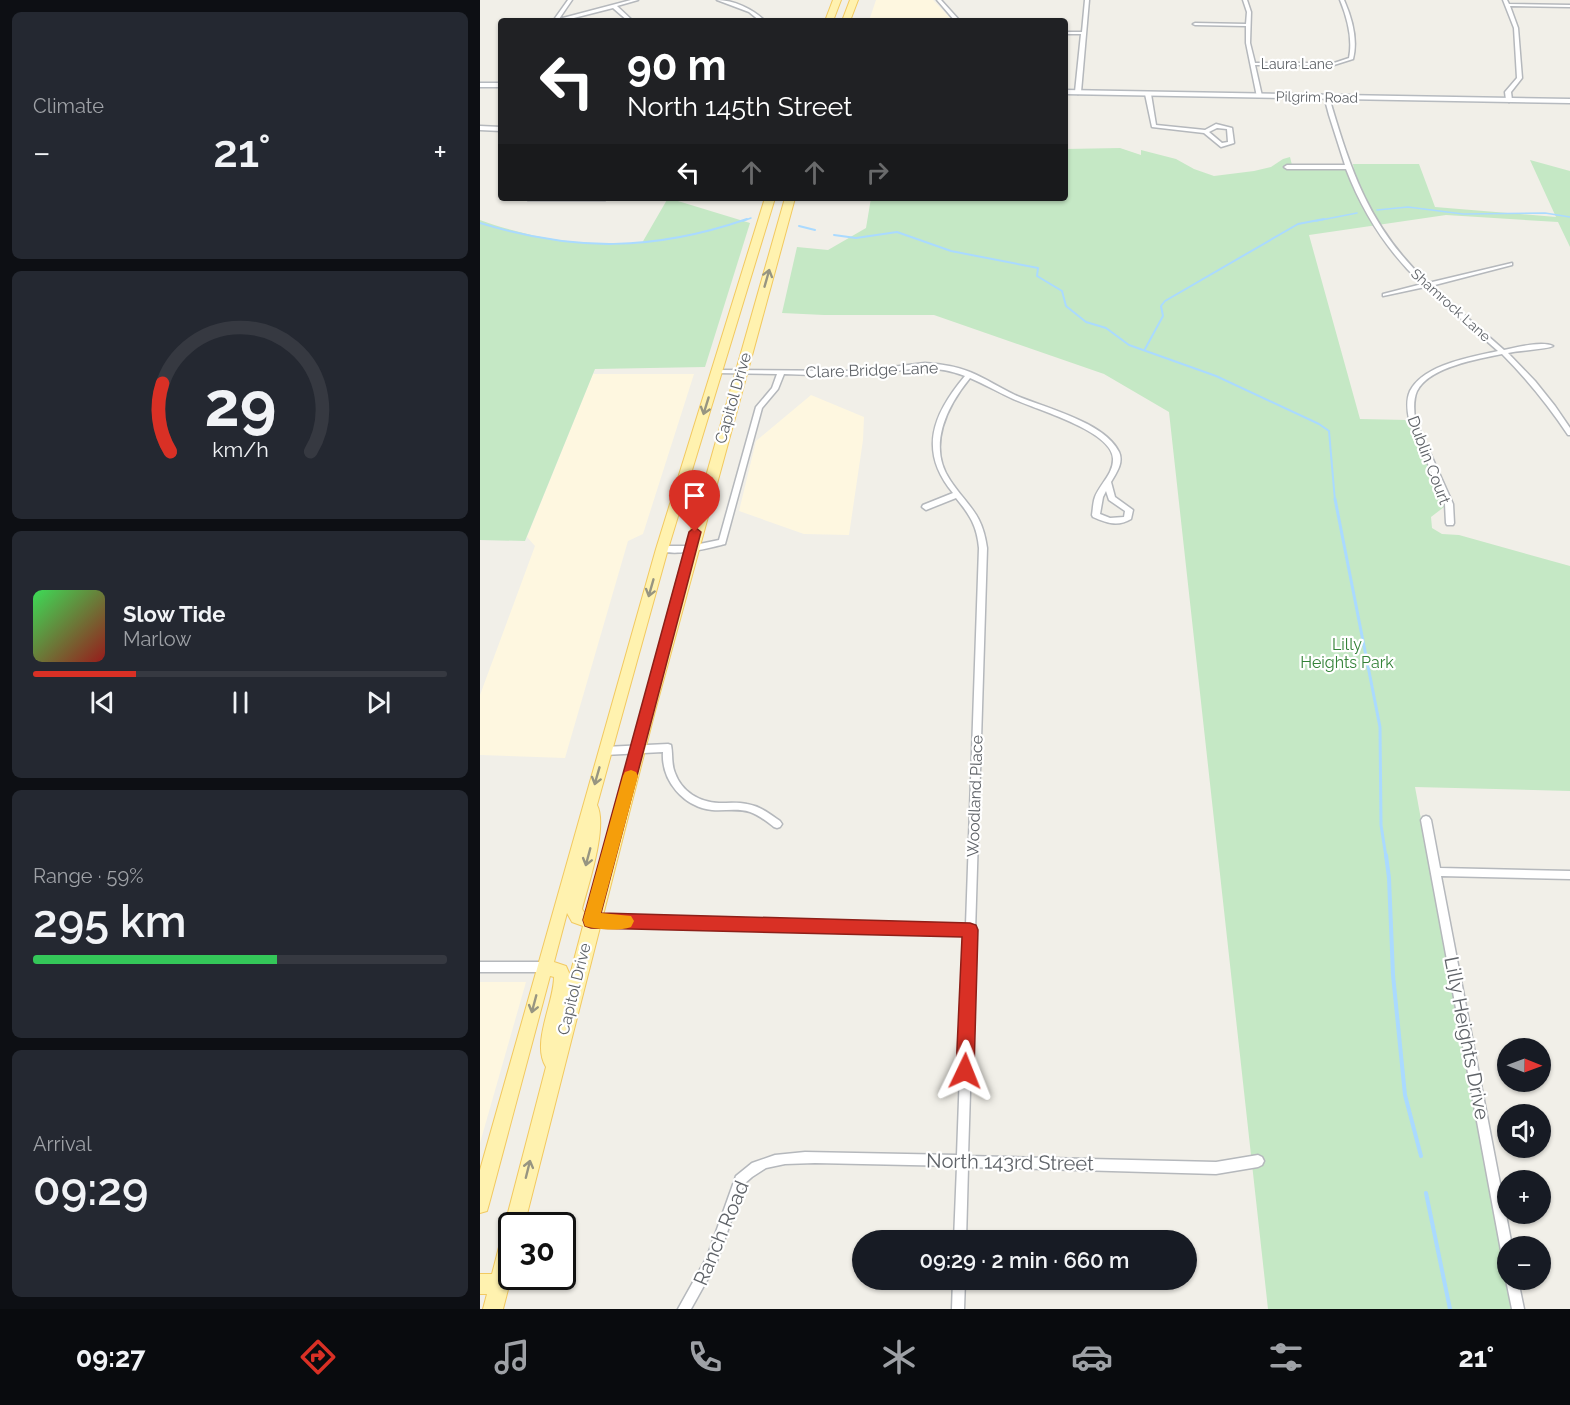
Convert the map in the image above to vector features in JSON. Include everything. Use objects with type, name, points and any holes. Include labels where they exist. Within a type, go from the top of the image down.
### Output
[{"type":"main road","points":[[837,0],[830,18],[847,18],[854,0]]},
{"type":"main road","points":[[480,85],[498,85]]},
{"type":"main road","name":"Pilgrim Road","points":[[1068,92],[1570,101]]},
{"type":"main road","name":"Capitol Drive","points":[[480,1204],[604,750],[662,549],[769,201]]},
{"type":"main road","name":"Capitol Drive","points":[[518,1212],[591,920],[690,549],[789,201]]},
{"type":"main road","points":[[758,237],[779,237]]},
{"type":"main road","points":[[590,799],[593,831],[574,909],[579,919],[591,920]]},
{"type":"main road","points":[[544,967],[560,970],[563,979],[551,1032],[552,1075]]},
{"type":"main road","points":[[493,1309],[490,1284],[498,1266]]},
{"type":"street","points":[[558,18],[570,0]]},
{"type":"street","points":[[568,18],[636,0]]},
{"type":"street","points":[[719,0],[752,12],[760,18]]},
{"type":"street","points":[[939,0],[955,18]]},
{"type":"street","points":[[1078,92],[1087,0]]},
{"type":"street","points":[[1245,0],[1249,12],[1247,25],[1259,96]]},
{"type":"street","name":"Laura Lane","points":[[1253,64],[1334,64],[1351,59],[1353,53],[1349,21],[1342,0]]},
{"type":"street","points":[[1509,100],[1508,92],[1520,78],[1516,28],[1506,2],[1570,6]]},
{"type":"street","points":[[614,6],[628,18]]},
{"type":"street","points":[[1195,24],[1247,25]]},
{"type":"street","points":[[1068,33],[1083,33]]},
{"type":"street","points":[[1148,94],[1154,126],[1206,132],[1216,126],[1226,126],[1229,128],[1231,143],[1221,145],[1216,143],[1206,132]]},
{"type":"street","name":"Shamrock Lane","points":[[1326,98],[1358,194],[1370,218],[1425,285],[1503,352],[1536,387],[1570,434]]},
{"type":"street","points":[[480,128],[498,129]]},
{"type":"street","points":[[1287,167],[1349,168]]},
{"type":"street","points":[[1385,295],[1510,264]]},
{"type":"street","name":"Dublin Court","points":[[1450,523],[1449,504],[1412,419],[1409,407],[1413,392],[1424,378],[1433,372],[1525,346],[1550,346]]},
{"type":"street","name":"Clare Bridge Lane","points":[[717,371],[859,373],[913,365],[942,367],[970,374],[1013,397],[1071,420],[1107,441],[1113,447],[1117,459],[1117,465],[1107,482]]},
{"type":"street","points":[[662,549],[690,549],[722,542],[759,407],[775,389],[781,372]]},
{"type":"street","name":"Woodland Place","points":[[960,1230],[983,548],[981,530],[975,514],[945,478],[935,448],[936,436],[949,404],[970,374]]},
{"type":"street","points":[[1107,482],[1112,498],[1129,510],[1128,519],[1109,521],[1096,515],[1099,497],[1107,482]]},
{"type":"street","points":[[926,507],[958,494]]},
{"type":"street","points":[[604,750],[668,748],[666,760],[668,772],[677,786],[693,800],[709,806],[753,809],[777,824]]},
{"type":"street","name":"Lilly Heights Drive","points":[[1426,820],[1504,1236]]},
{"type":"street","points":[[1436,872],[1570,875]]},
{"type":"street","points":[[591,920],[970,930]]},
{"type":"street","points":[[480,967],[544,967]]},
{"type":"street","name":"North 143rd Street","points":[[762,1163],[785,1158],[815,1157],[1216,1168],[1258,1161]]},
{"type":"street","name":"Ranch Road","points":[[684,1309],[712,1260],[740,1180],[748,1171],[762,1163]]},
{"type":"street","points":[[958,1290],[958,1309]]},
{"type":"street","points":[[1514,1290],[1518,1309]]},
{"type":"shaded area","points":[[876,0],[933,0],[950,18],[870,18]]},
{"type":"shaded area","points":[[593,374],[694,374],[643,534],[628,541],[565,758],[480,755],[480,695],[535,546],[527,537]]},
{"type":"shaded area","points":[[811,395],[864,417],[863,440],[849,535],[804,534],[739,511],[756,441]]},
{"type":"shaded area","points":[[480,982],[526,982],[480,1143]]},
{"type":"green space","name":"Lilly Heights Park","points":[[1120,148],[1141,155],[1141,150],[1176,159],[1214,176],[1271,167],[1290,157],[1293,169],[1354,170],[1353,164],[1419,164],[1435,207],[1556,217],[1530,160],[1570,171],[1570,247],[1558,222],[1446,215],[1309,235],[1360,419],[1408,420],[1445,502],[1444,507],[1431,517],[1432,528],[1442,534],[1459,535],[1570,566],[1570,791],[1415,787],[1498,1236],[1497,1290],[1508,1290],[1512,1309],[1268,1309],[1169,412],[1104,374],[934,315],[782,313],[797,247],[828,250],[866,228],[870,201],[1068,201],[1068,149]]},
{"type":"green space","points":[[666,201],[678,201],[750,223],[705,367],[595,369],[525,541],[480,540],[480,220],[540,237],[560,240],[642,243]]},
{"type":"waterway","points":[[1377,210],[1408,207],[1463,214],[1545,213],[1570,217]]},
{"type":"waterway","points":[[1316,221],[1357,213]]},
{"type":"waterway","points":[[743,221],[751,218]]},
{"type":"waterway","points":[[480,223],[548,239],[614,244],[679,237],[713,230],[747,219]]},
{"type":"waterway","points":[[1145,349],[1163,316],[1161,306],[1165,301],[1298,224],[1324,219]]},
{"type":"waterway","points":[[799,226],[815,230]]},
{"type":"waterway","points":[[834,235],[856,238],[897,232],[951,251],[1038,268],[1037,276],[1062,291],[1066,306],[1086,322],[1106,328],[1129,345],[1216,376],[1319,424],[1329,431],[1335,501]]},
{"type":"waterway","points":[[1335,499],[1380,727],[1381,825],[1386,857]]},
{"type":"waterway","points":[[1386,855],[1393,975],[1405,1095],[1421,1156]]},
{"type":"waterway","points":[[1426,1193],[1450,1309]]},
{"type":"slow traffic","points":[[626,921],[591,920],[631,776]]},
{"type":"route","points":[[695,532],[591,920],[970,930],[965,1071]]}]
